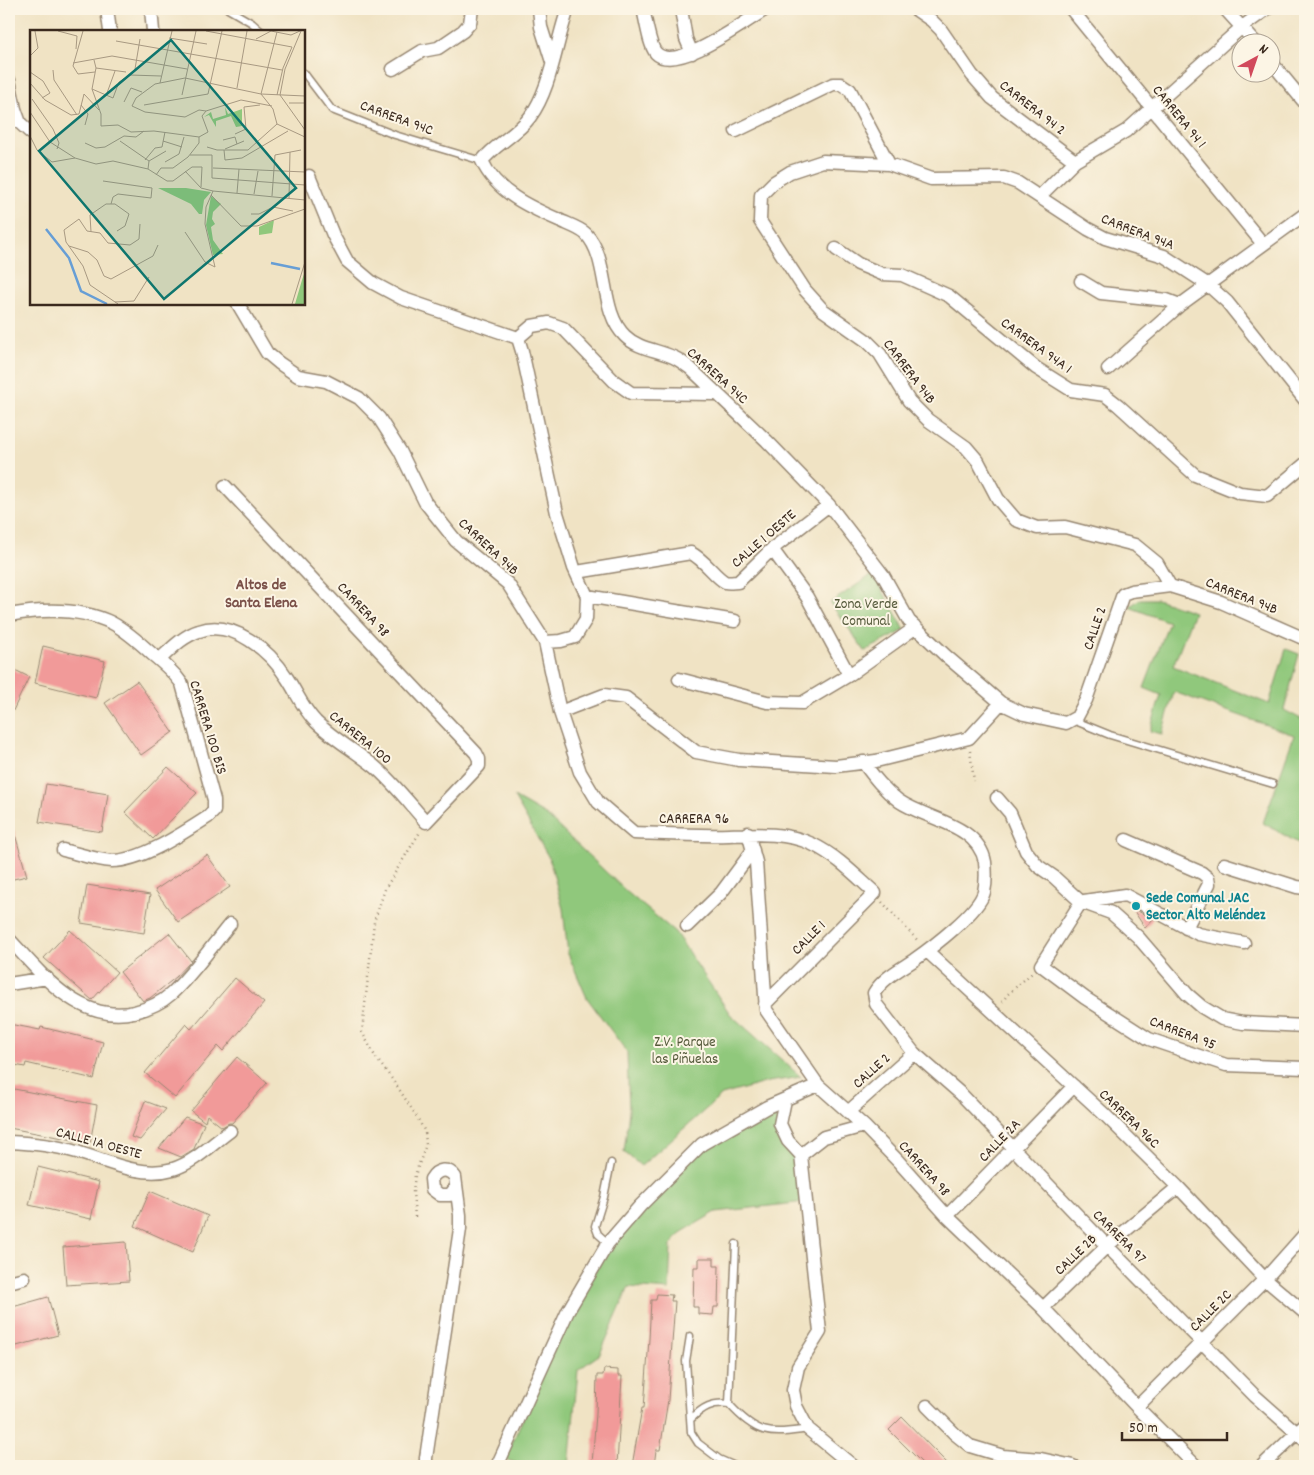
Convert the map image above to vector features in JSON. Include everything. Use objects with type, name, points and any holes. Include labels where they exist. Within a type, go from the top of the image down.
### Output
[{"type":"street","points":[[107,9],[110,30]]},
{"type":"street","points":[[151,9],[153,30]]},
{"type":"street","points":[[393,69],[422,51],[438,48],[456,36],[470,23],[472,9]]},
{"type":"street","points":[[539,9],[540,27],[552,62]]},
{"type":"street","points":[[482,161],[487,154],[530,118],[544,89],[568,9]]},
{"type":"street","points":[[643,9],[652,44],[656,53],[664,58],[680,57],[692,53],[766,9]]},
{"type":"street","points":[[681,9],[686,39],[692,53]]},
{"type":"street","name":"CARRERA 94 2","points":[[915,9],[941,30],[972,75],[992,98],[1075,161]]},
{"type":"street","name":"CARRERA 94 1","points":[[1071,9],[1263,244]]},
{"type":"street","points":[[1225,9],[1246,32]]},
{"type":"street","points":[[1040,196],[1075,161],[1126,132],[1242,27],[1267,9]]},
{"type":"street","points":[[1282,75],[1305,103]]},
{"type":"street","points":[[9,80],[20,123],[30,131]]},
{"type":"street","points":[[736,131],[833,84],[841,84],[850,90],[889,164]]},
{"type":"street","name":"CARRERA 94C","points":[[482,161],[486,172],[506,192],[533,209],[585,233],[595,246],[614,324],[626,338],[677,359],[690,368],[715,394],[767,441],[829,505],[882,576],[909,621],[946,656],[1001,703],[1024,714],[1066,723],[1074,718]]},
{"type":"street","name":"CARRERA 94B","points":[[889,164],[823,161],[790,172],[774,182],[761,195],[760,221],[805,290],[823,310],[867,341],[880,354],[909,401],[928,420],[966,447],[978,461],[998,499],[1016,520],[1037,528],[1065,527],[1135,545],[1157,563],[1170,586],[1221,602],[1305,639]]},
{"type":"street","name":"CARRERA 94A","points":[[889,164],[931,179],[1004,178],[1018,183],[1040,196],[1088,229],[1105,238],[1164,256],[1207,284],[1226,302],[1305,400]]},
{"type":"street","points":[[309,176],[332,235],[347,262],[373,282],[401,298],[518,338]]},
{"type":"street","points":[[1108,370],[1180,305],[1305,214]]},
{"type":"street","name":"CARRERA 94A 1","points":[[836,249],[858,264],[882,274],[902,275],[948,296],[1036,368],[1071,390],[1105,396],[1118,405],[1195,475],[1240,493],[1267,496],[1305,464]]},
{"type":"street","points":[[1081,281],[1101,293],[1167,300],[1180,305]]},
{"type":"street","name":"CARRERA 94B","points":[[239,305],[267,352],[278,363],[298,376],[326,381],[359,398],[379,418],[400,451],[424,502],[456,541],[508,584],[545,642]]},
{"type":"street","points":[[518,338],[532,326],[549,323],[563,328],[614,381],[631,392],[715,394]]},
{"type":"street","points":[[518,338],[557,513],[577,572],[588,596],[586,619],[575,637],[561,641],[545,642]]},
{"type":"street","name":"CARRERA 98","points":[[225,486],[478,756],[480,763],[476,770],[426,822]]},
{"type":"street","name":"CALLE 1 OESTE","points":[[577,572],[691,553],[700,557],[724,582],[738,582],[772,549],[829,505]]},
{"type":"street","points":[[772,549],[807,597],[849,675]]},
{"type":"street","name":"CALLE 2","points":[[1074,718],[1086,700],[1123,594],[1131,591],[1170,586]]},
{"type":"street","points":[[588,596],[735,621]]},
{"type":"street","name":"CARRERA 100 BIS","points":[[9,615],[34,611],[61,611],[102,619],[132,636],[175,674],[182,684],[214,800],[214,811],[205,820],[146,853],[133,858],[107,860],[63,850]]},
{"type":"street","points":[[679,679],[767,702],[802,703],[849,675],[916,627]]},
{"type":"street","name":"CARRERA 100","points":[[159,660],[179,642],[200,630],[221,629],[235,632],[247,639],[267,654],[281,669],[314,720],[336,740],[375,767],[426,822]]},
{"type":"street","name":"CARRERA 96","points":[[545,642],[560,712],[580,772],[598,802],[634,833],[730,835],[748,833],[783,836],[811,843],[841,861],[875,893]]},
{"type":"street","points":[[560,712],[604,695],[626,698],[696,752],[739,760],[836,766],[876,761],[969,738],[1001,703]]},
{"type":"street","name":"CARRERA 97","points":[[863,762],[878,783],[900,801],[972,837],[983,851],[986,871],[984,894],[974,910],[927,951],[881,982],[874,994],[876,1004],[914,1053],[961,1094],[1106,1246],[1255,1396],[1302,1433]]},
{"type":"street","points":[[997,798],[1010,814],[1026,851],[1038,866],[1054,877],[1081,902],[1111,913],[1138,937],[1187,994],[1202,1006],[1222,1019],[1243,1023],[1305,1026]]},
{"type":"street","name":"CARRERA 98","points":[[748,833],[753,850],[766,1010],[818,1085],[864,1126],[948,1216],[1043,1308],[1196,1466]]},
{"type":"street","points":[[1126,840],[1202,873],[1208,878],[1209,884],[1186,928]]},
{"type":"street","points":[[687,926],[721,893],[753,850]]},
{"type":"street","points":[[1224,864],[1297,888],[1305,888]]},
{"type":"street","name":"CALLE 1","points":[[765,1004],[875,893]]},
{"type":"street","points":[[1040,965],[1081,902],[1126,895],[1198,934],[1244,943]]},
{"type":"street","points":[[9,939],[66,996],[88,1008],[121,1014],[144,1009],[165,999],[174,992],[230,924]]},
{"type":"street","name":"CARRERA 96C","points":[[927,951],[1074,1086],[1178,1187],[1265,1279],[1305,1313]]},
{"type":"street","name":"CARRERA 95","points":[[1040,965],[1085,998],[1149,1039],[1226,1065],[1305,1068]]},
{"type":"street","points":[[9,984],[47,978]]},
{"type":"street","name":"CALLE 2","points":[[848,1112],[914,1053]]},
{"type":"street","points":[[497,1466],[568,1311],[608,1243],[640,1206],[702,1144],[759,1111],[818,1085]]},
{"type":"street","name":"CALLE 2A","points":[[948,1216],[1074,1086]]},
{"type":"street","points":[[780,1124],[785,1100]]},
{"type":"street","points":[[759,1111],[780,1124],[788,1141],[801,1155],[820,1332],[798,1366],[793,1390],[796,1406],[808,1429],[853,1466]]},
{"type":"street","points":[[801,1155],[824,1137],[864,1126]]},
{"type":"street","name":"CALLE 1A OESTE","points":[[9,1142],[59,1147],[122,1167],[155,1172],[173,1169],[189,1161],[230,1131]]},
{"type":"street","points":[[426,1466],[460,1229],[456,1187]]},
{"type":"street","name":"CALLE 2B","points":[[1043,1308],[1106,1246],[1178,1187]]},
{"type":"street","name":"CALLE 2C","points":[[1137,1407],[1265,1279],[1305,1234]]},
{"type":"street","points":[[9,1282],[24,1278]]},
{"type":"street","points":[[927,1406],[970,1446],[1003,1456],[1041,1459],[1072,1466]]},
{"type":"street","points":[[1262,1466],[1302,1433]]},
{"type":"lane","points":[[228,9],[260,30]]},
{"type":"lane","name":"CARRERA 94C","points":[[305,74],[332,110],[395,135],[482,161]]},
{"type":"lane","points":[[1074,718],[1110,735],[1273,784]]},
{"type":"lane","points":[[608,1243],[598,1234],[595,1226],[611,1163]]},
{"type":"lane","points":[[729,1404],[736,1244]]},
{"type":"lane","points":[[690,1336],[686,1361],[691,1432],[698,1443],[719,1459],[735,1466]]},
{"type":"lane","points":[[691,1419],[709,1405],[718,1403],[729,1404],[744,1420],[754,1426],[778,1433],[808,1429]]},
{"type":"path","points":[[969,738],[974,781]]},
{"type":"path","points":[[415,1217],[415,1175],[426,1145],[425,1132],[404,1096],[376,1058],[362,1032],[374,922],[385,889],[426,822]]},
{"type":"path","points":[[875,893],[927,951]]},
{"type":"path","points":[[993,1013],[1008,994],[1040,965]]},
{"type":"green space","name":"Zona Verde Comunal","points":[[873,574],[905,630],[865,651],[830,603]]},
{"type":"green space","points":[[1140,599],[1157,599],[1194,612],[1173,666],[1269,704],[1286,649],[1299,654],[1284,710],[1305,721],[1305,847],[1263,823],[1294,735],[1174,692],[1162,734],[1150,731],[1161,695],[1144,688],[1169,622],[1129,607]]},
{"type":"green space","name":"Z.V. Parque las Piñuelas","points":[[514,797],[547,816],[627,892],[675,932],[730,1014],[801,1077],[768,1082],[722,1095],[641,1166],[624,1152],[629,1111],[627,1052],[587,998],[568,954],[563,909],[549,858]]},
{"type":"green space","points":[[784,1102],[779,1124],[800,1155],[805,1202],[716,1212],[682,1232],[671,1245],[669,1290],[629,1287],[600,1354],[578,1370],[569,1466],[524,1466],[505,1459],[570,1312],[608,1250],[703,1146]]},
{"type":"building","points":[[43,646],[105,661],[96,698],[35,683]]},
{"type":"building","points":[[9,667],[29,677],[9,719]]},
{"type":"building","points":[[137,681],[173,732],[141,755],[105,703]]},
{"type":"building","points":[[168,767],[197,793],[153,839],[125,812]]},
{"type":"building","points":[[46,784],[108,794],[102,832],[39,822]]},
{"type":"building","points":[[9,824],[12,824],[27,876],[9,880]]},
{"type":"building","points":[[207,855],[230,887],[178,922],[155,890]]},
{"type":"building","points":[[87,885],[150,895],[144,933],[81,923]]},
{"type":"building","points":[[1132,908],[1153,919],[1145,928]]},
{"type":"building","points":[[70,930],[117,972],[92,1000],[44,958]]},
{"type":"building","points":[[169,933],[191,961],[176,977],[150,998],[143,1001],[120,972]]},
{"type":"building","points":[[235,978],[264,1003],[223,1051],[218,1046],[175,1098],[145,1073],[186,1024],[191,1029]]},
{"type":"building","points":[[9,1024],[40,1030],[41,1027],[103,1042],[94,1079],[26,1063],[25,1067],[9,1064]]},
{"type":"building","points":[[237,1057],[267,1083],[232,1123],[222,1127],[207,1115],[205,1122],[191,1111]]},
{"type":"building","points":[[9,1088],[97,1105],[90,1143],[9,1128]]},
{"type":"building","points":[[145,1101],[166,1109],[140,1140],[131,1137]]},
{"type":"building","points":[[185,1117],[204,1124],[194,1149],[181,1157],[159,1148]]},
{"type":"building","points":[[38,1167],[99,1182],[91,1219],[29,1205]]},
{"type":"building","points":[[150,1191],[208,1216],[193,1252],[135,1226]]},
{"type":"building","points":[[126,1242],[129,1281],[66,1285],[63,1247]]},
{"type":"building","points":[[699,1258],[714,1258],[714,1266],[719,1266],[718,1307],[714,1307],[713,1315],[698,1314],[698,1307],[693,1307],[694,1267],[699,1267]]},
{"type":"building","points":[[657,1294],[672,1295],[671,1301],[675,1301],[668,1400],[660,1450],[656,1450],[654,1466],[632,1466],[642,1408],[644,1408],[651,1300],[656,1300]]},
{"type":"building","points":[[48,1297],[58,1335],[9,1348],[9,1308]]},
{"type":"building","points":[[604,1369],[618,1370],[618,1376],[622,1376],[617,1466],[597,1466],[597,1464],[592,1464],[597,1375],[603,1375]]},
{"type":"building","points":[[902,1417],[950,1466],[925,1466],[889,1430]]},
{"type":"place","name":"Sede Comunal JAC Sector Alto Meléndez","points":[[1136,906]]},
{"type":"district","name":"Altos de Santa Elena","points":[[261,592]]}]
